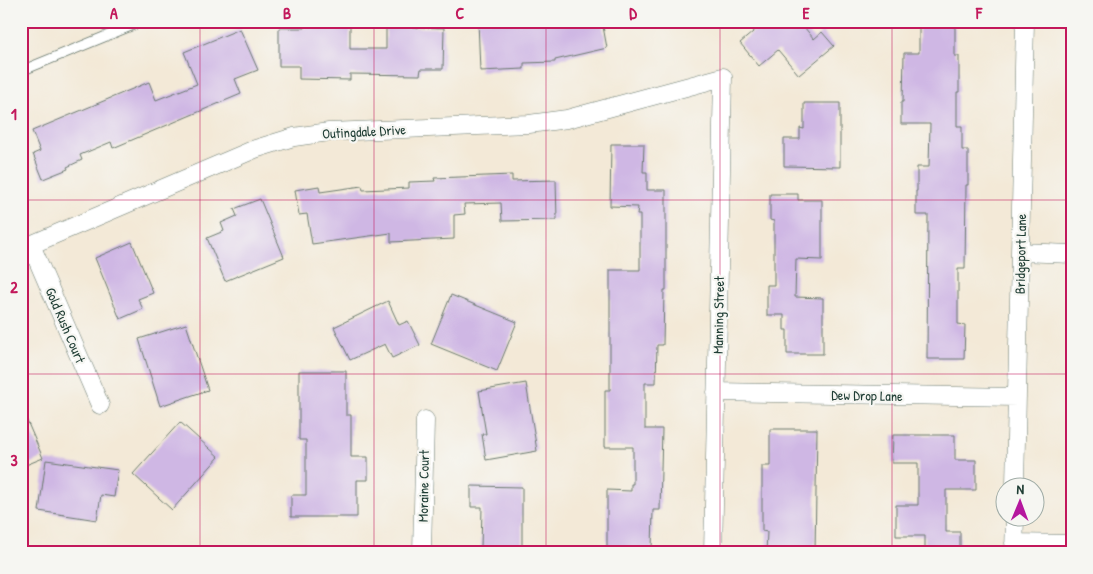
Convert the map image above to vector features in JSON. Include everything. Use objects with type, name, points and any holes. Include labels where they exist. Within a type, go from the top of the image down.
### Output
[{"type":"street","name":"Bridgeport Lane","points":[[1015,476],[1025,21]]},
{"type":"street","name":"Outingdale Drive","points":[[26,247],[255,149],[294,137],[329,132],[529,124],[567,119],[723,77]]},
{"type":"street","name":"Manning Street","points":[[713,553],[723,77]]},
{"type":"street","name":"Gold Rush Court","points":[[26,247],[100,405]]},
{"type":"street","points":[[1020,252],[1072,254]]},
{"type":"street","name":"Dew Drop Lane","points":[[716,392],[1017,397]]},
{"type":"street","name":"Moraine Court","points":[[422,553],[425,420]]},
{"type":"street","points":[[1014,526],[1014,548],[1072,544]]},
{"type":"lane","points":[[21,70],[143,21]]},
{"type":"building","points":[[305,21],[350,21],[350,49],[386,49],[386,27],[444,28],[443,69],[421,69],[420,75],[350,74],[350,80],[299,79],[299,66],[279,66],[279,28],[305,28]]},
{"type":"building","points":[[478,21],[602,21],[607,48],[555,60],[555,62],[524,63],[524,69],[480,71]]},
{"type":"building","points":[[766,21],[799,21],[814,39],[822,32],[834,46],[799,75],[778,50],[759,66],[740,43]]},
{"type":"building","points":[[919,21],[953,21],[953,27],[955,27],[955,56],[959,56],[957,126],[962,126],[962,150],[968,150],[965,269],[958,269],[958,324],[965,325],[964,359],[927,359],[928,215],[916,215],[916,191],[917,167],[929,167],[930,124],[901,124],[904,53],[919,53]]},
{"type":"building","points":[[240,29],[258,70],[235,79],[241,94],[113,148],[111,142],[80,155],[82,160],[67,167],[68,169],[43,179],[33,154],[40,151],[32,131],[149,82],[156,100],[197,84],[184,52]]},
{"type":"building","points":[[804,103],[840,103],[840,167],[784,166],[784,139],[800,139],[800,128],[804,129]]},
{"type":"building","points":[[611,144],[644,144],[643,172],[647,172],[647,190],[666,190],[666,290],[664,290],[663,345],[657,345],[656,383],[645,383],[645,429],[662,429],[660,510],[653,510],[652,549],[607,549],[607,490],[631,491],[631,484],[633,484],[633,447],[605,447],[605,390],[610,390],[610,270],[640,270],[640,215],[637,215],[638,207],[610,206]]},
{"type":"building","points":[[512,175],[512,181],[556,180],[557,220],[502,221],[501,203],[464,204],[465,214],[454,215],[454,239],[391,242],[391,233],[312,244],[307,214],[299,215],[295,190],[319,186],[320,192],[362,186],[363,190],[409,188],[409,182],[435,181],[434,178]]},
{"type":"building","points":[[770,194],[798,194],[798,200],[822,200],[822,260],[796,259],[795,297],[823,298],[823,354],[787,354],[787,330],[784,330],[784,315],[767,315],[767,285],[774,285],[774,221],[770,220]]},
{"type":"building","points":[[260,199],[284,257],[225,281],[207,238],[224,231],[221,223],[237,216],[234,209]]},
{"type":"building","points":[[132,242],[153,293],[138,299],[143,309],[120,319],[95,258]]},
{"type":"building","points":[[451,295],[517,322],[497,371],[431,344]]},
{"type":"building","points":[[388,301],[399,325],[408,321],[420,345],[392,358],[385,344],[350,360],[334,327]]},
{"type":"building","points":[[186,324],[208,390],[160,406],[139,339]]},
{"type":"building","points":[[299,371],[346,371],[346,415],[351,415],[351,457],[368,457],[368,480],[357,480],[357,517],[291,517],[291,495],[306,495],[306,440],[299,440]]},
{"type":"building","points":[[526,383],[537,451],[486,460],[482,434],[486,434],[479,391]]},
{"type":"building","points":[[21,407],[43,458],[21,467]]},
{"type":"building","points":[[180,422],[219,457],[172,510],[133,474]]},
{"type":"building","points":[[770,429],[817,429],[815,553],[766,553],[767,532],[762,531],[762,466],[770,466]]},
{"type":"building","points":[[893,435],[955,435],[955,460],[976,460],[976,490],[946,490],[946,532],[960,532],[960,553],[925,553],[925,536],[896,536],[896,505],[918,505],[918,463],[892,463]]},
{"type":"building","points":[[46,460],[118,470],[114,497],[101,495],[97,520],[39,511]]},
{"type":"building","points":[[471,486],[522,487],[522,548],[481,548],[482,507],[471,507]]}]
